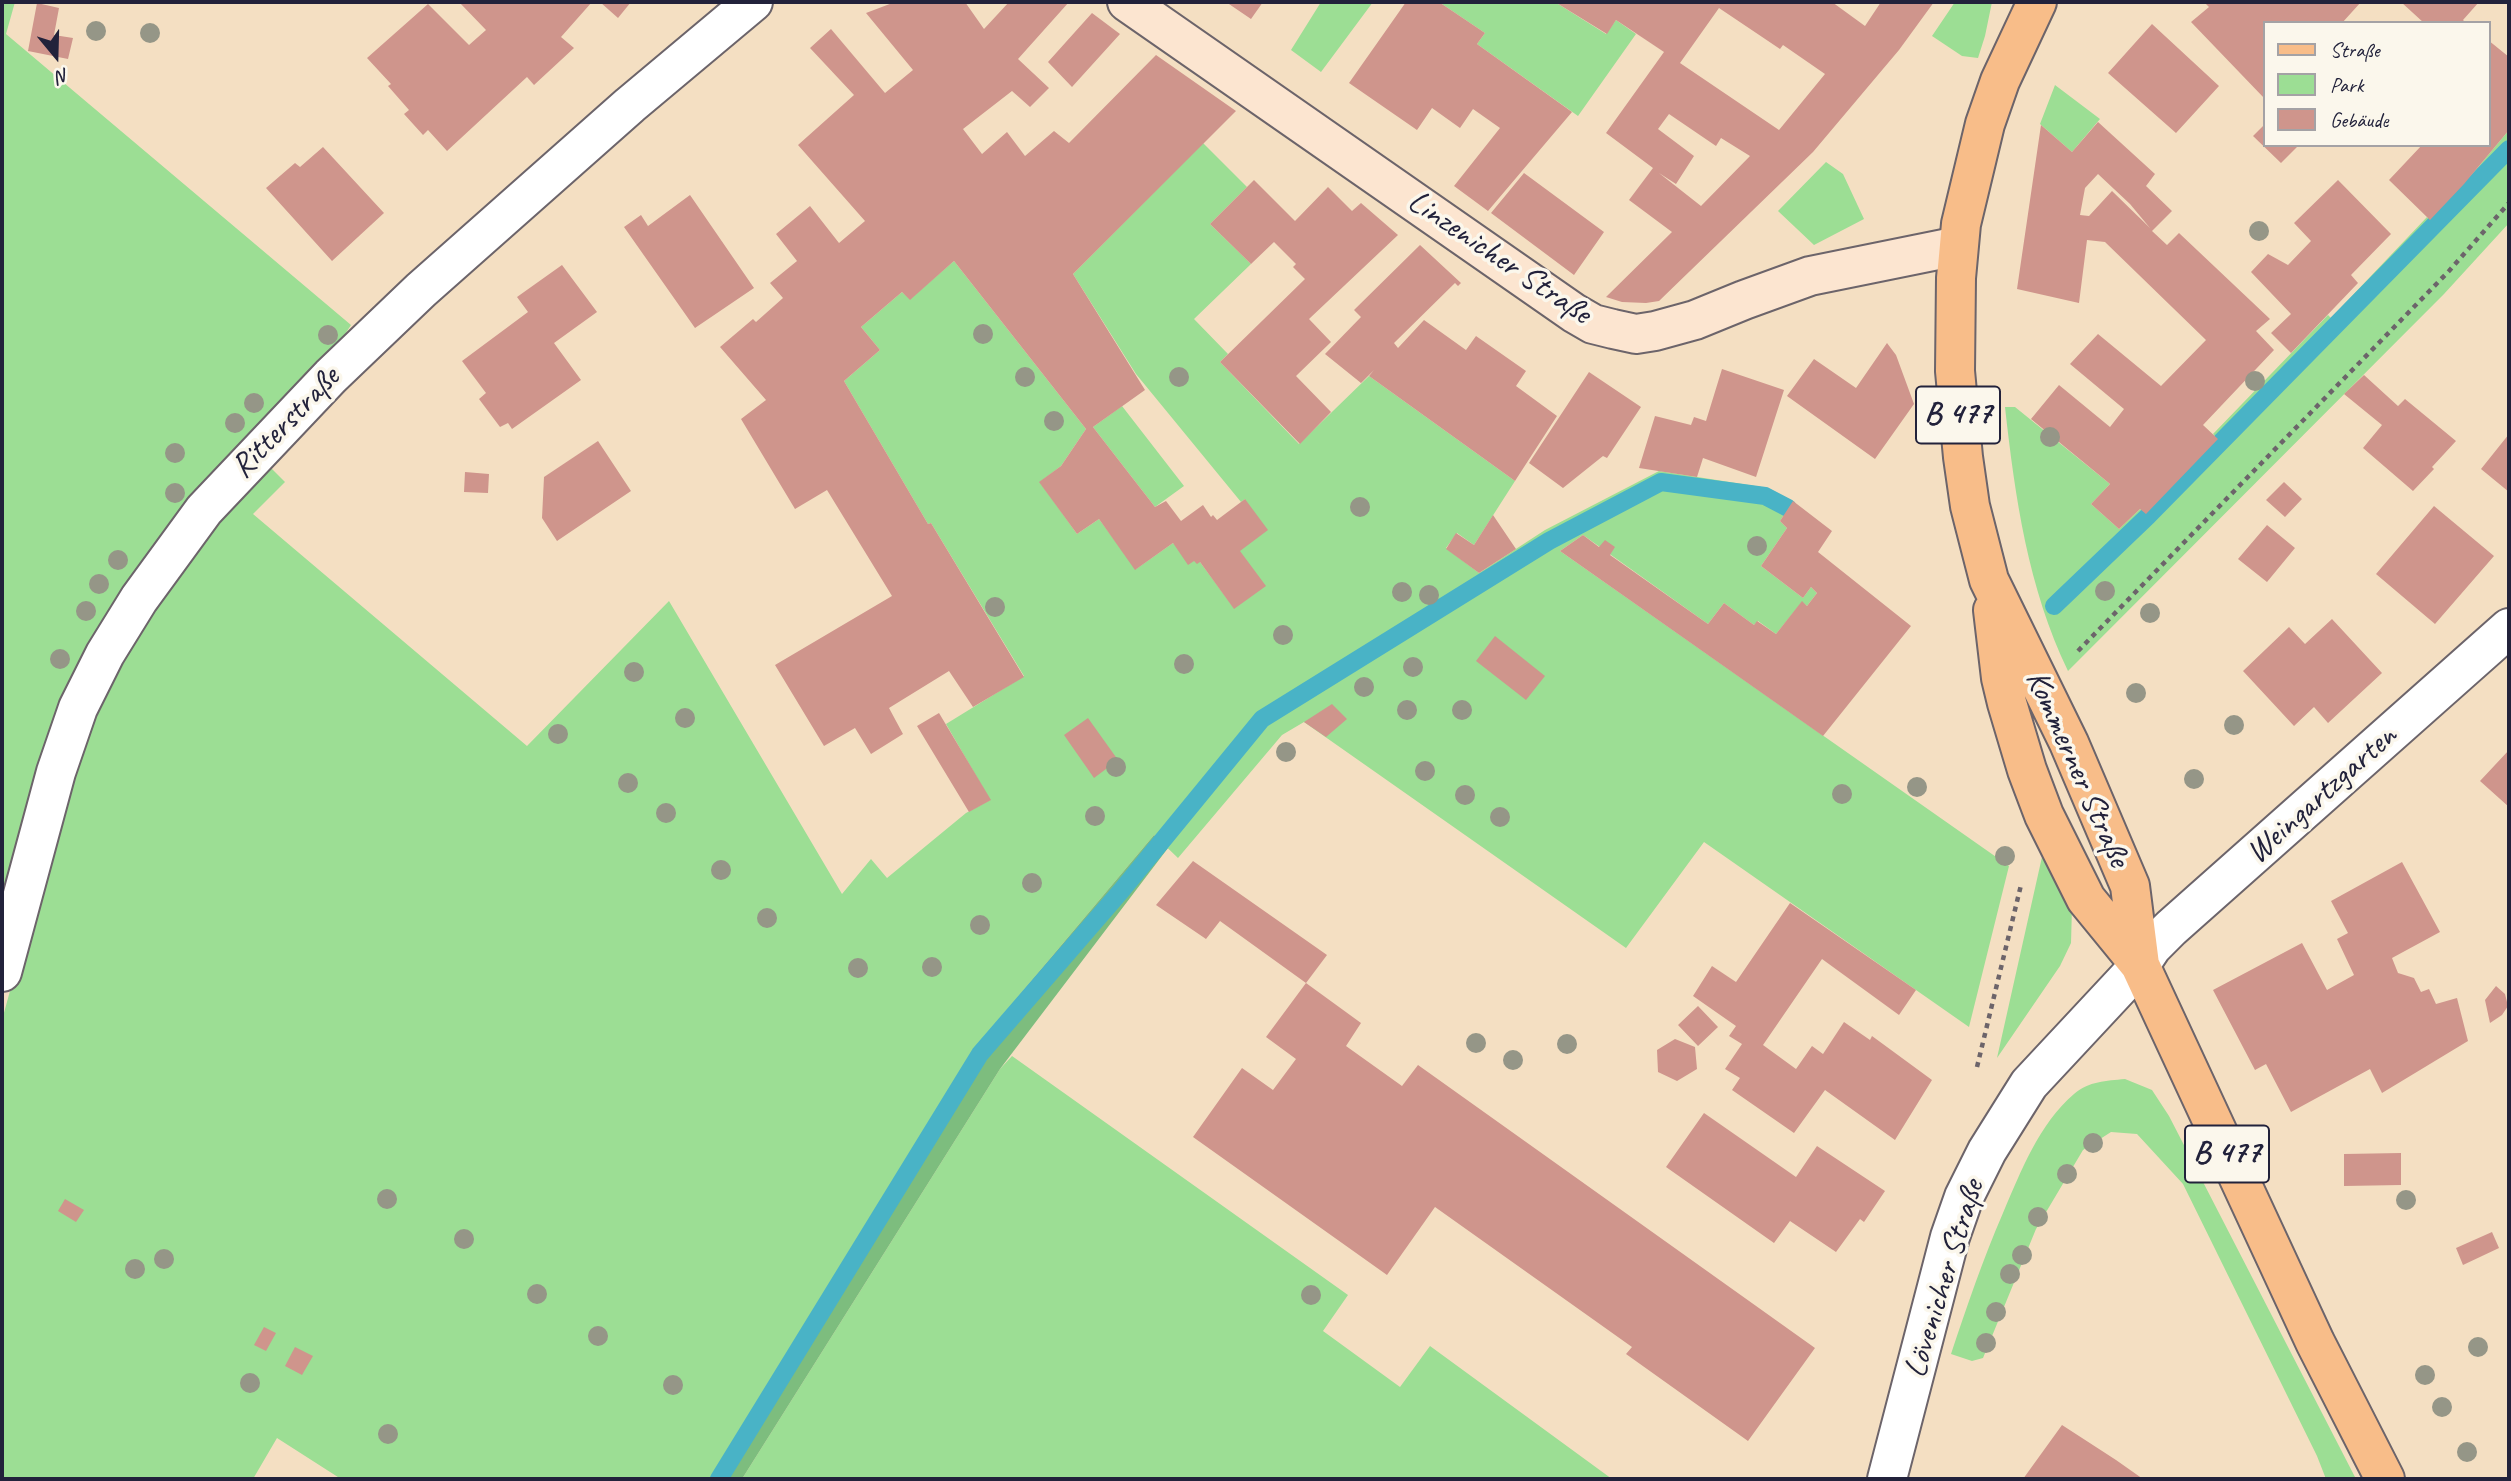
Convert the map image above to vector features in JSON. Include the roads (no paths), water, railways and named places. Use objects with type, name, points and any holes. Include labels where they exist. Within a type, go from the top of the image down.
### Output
[{"type":"main road","name":"Linzenicher Straße","points":[[1128,2],[1593,324],[1636,334],[1655,331],[1695,320],[1810,276],[1958,246]]},
{"type":"main road","name":"Kommerner Straße","points":[[2036,2],[2000,81],[1984,124],[1958,246],[1955,371],[1958,413],[1970,506],[1989,580],[2001,678],[2027,770],[2045,815],[2086,900],[2140,965],[2315,1342],[2385,1479]]},
{"type":"main road","name":"Kommerner Straße","points":[[1989,580],[2069,743],[2130,887],[2140,965]]},
{"type":"street","name":"Ritterstraße","points":[[2,972],[56,772],[78,708],[105,654],[132,610],[204,510],[331,376],[421,290],[611,122],[753,2]]},
{"type":"street","name":"Weingartzgarten","points":[[2140,965],[2152,947],[2171,928],[2509,628]]},
{"type":"street","name":"Lövenicher Straße","points":[[1887,1479],[1950,1237],[1964,1197],[1987,1151],[2029,1084],[2140,965]]},
{"type":"waterway","points":[[2054,606],[2148,516],[2509,149]]},
{"type":"waterway","points":[[719,1479],[980,1054],[1121,891],[1262,719],[1549,541],[1661,482],[1765,496],[1788,508]]}]
